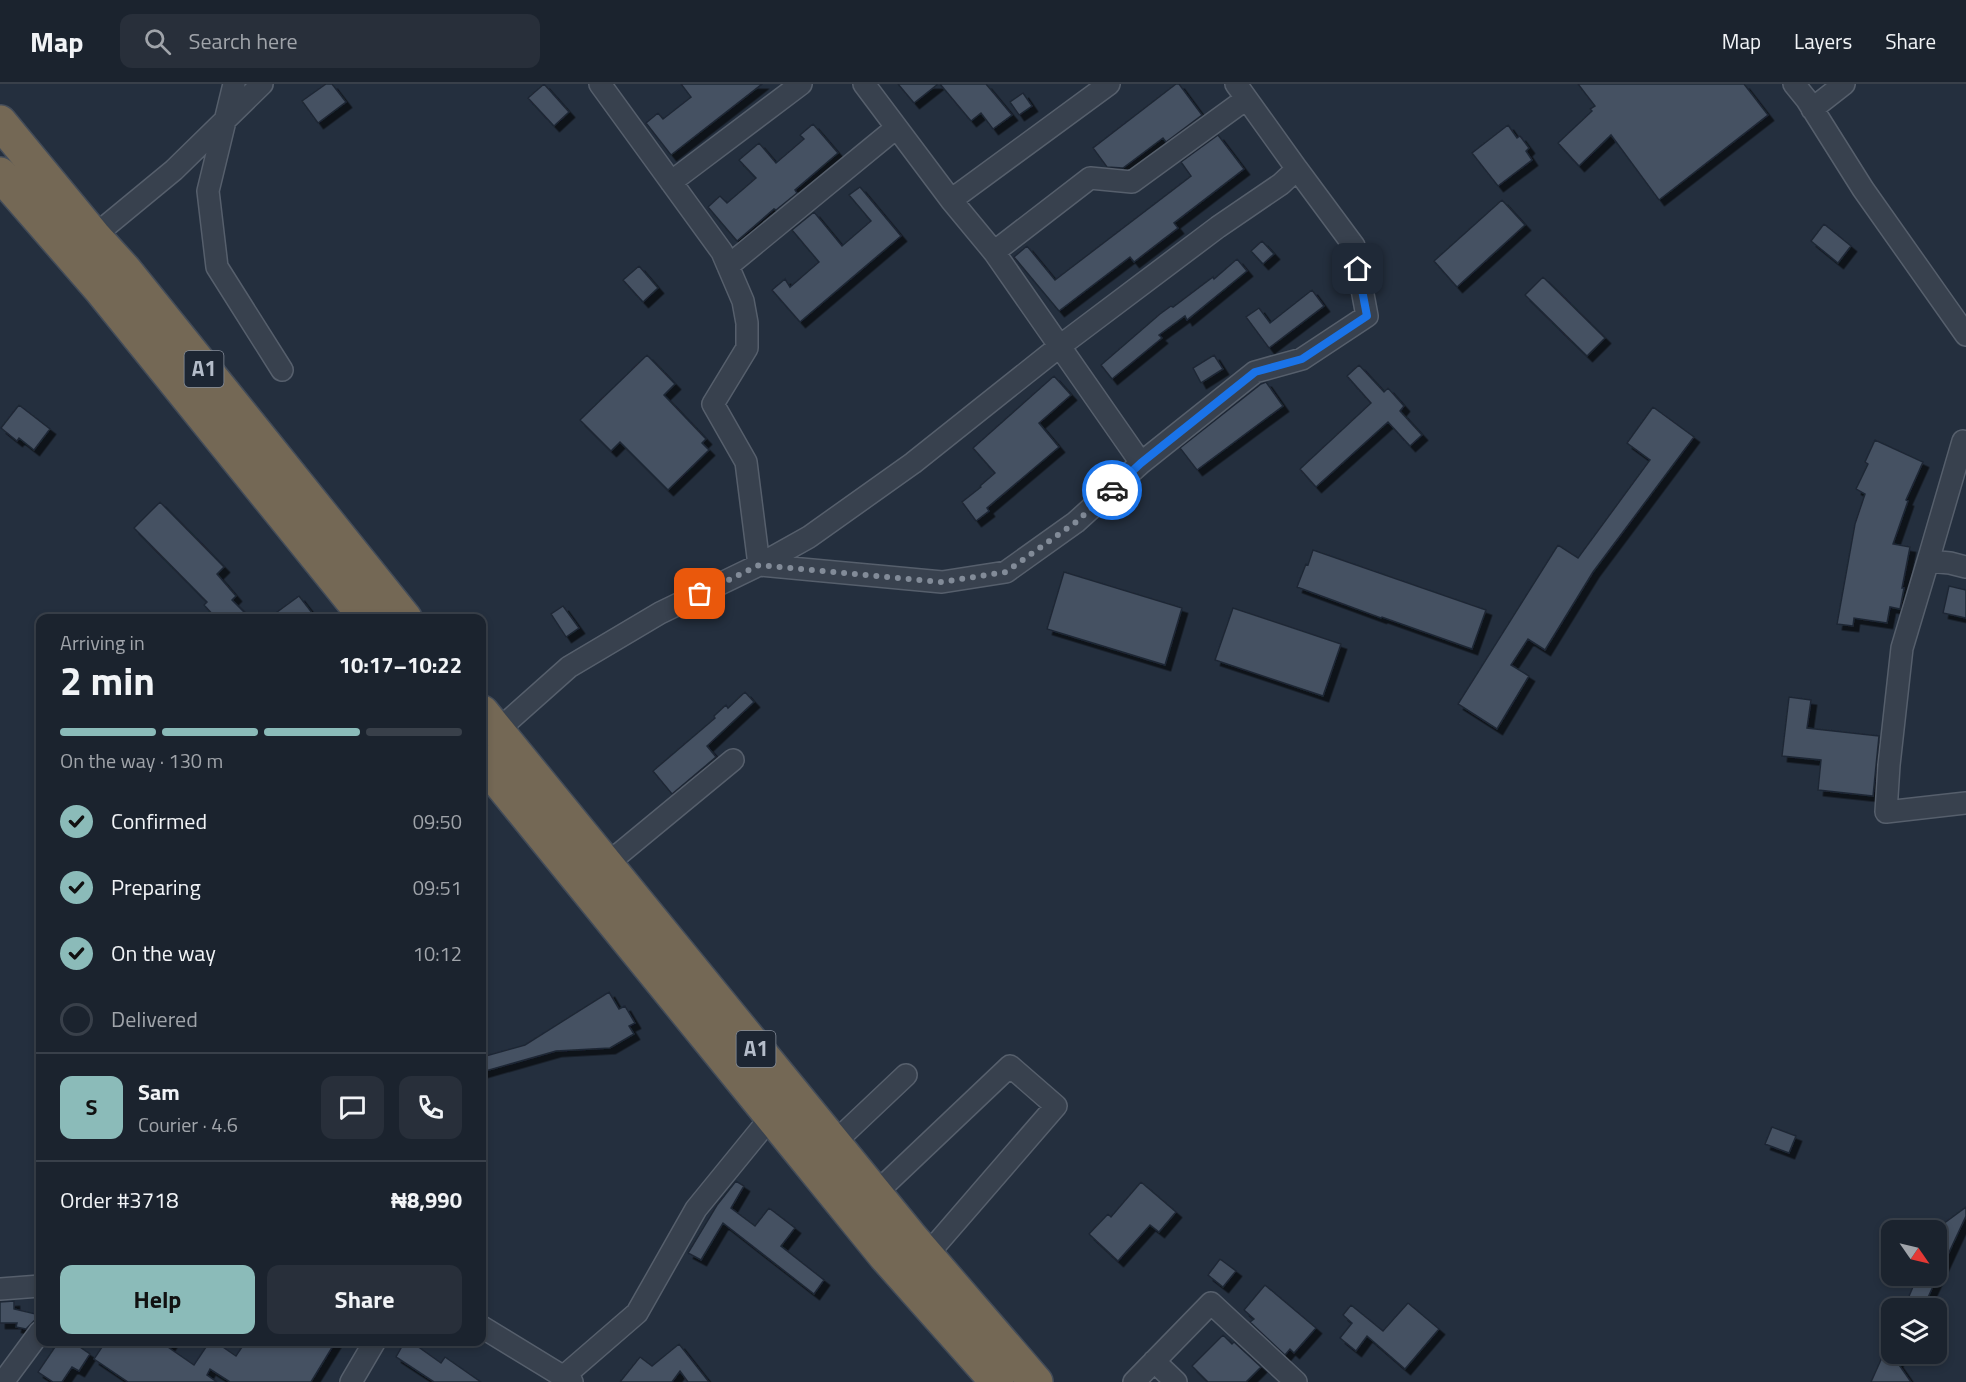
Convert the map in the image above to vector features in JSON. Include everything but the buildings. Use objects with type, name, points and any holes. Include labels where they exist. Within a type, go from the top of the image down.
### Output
[{"type":"highway","name":"A1","points":[[0,122],[125,270],[402,614]]},
{"type":"highway","name":"A1","points":[[0,174],[100,289],[363,614]]},
{"type":"highway","name":"A1","points":[[489,722],[875,1194],[1036,1382]]},
{"type":"highway","name":"A1","points":[[486,766],[885,1256],[996,1382]]},
{"type":"street","points":[[234,84],[208,190],[217,267],[282,370]]},
{"type":"street","points":[[94,236],[174,170],[262,84]]},
{"type":"street","points":[[671,182],[801,84]]},
{"type":"street","points":[[864,84],[951,200],[994,252],[1141,463]]},
{"type":"street","points":[[1794,84],[1863,189],[1966,335]]},
{"type":"street","points":[[1812,109],[1844,84]]},
{"type":"street","points":[[606,86],[722,252],[743,301],[747,323],[747,348],[713,404],[746,462],[759,565]]},
{"type":"street","points":[[951,200],[1103,86]]},
{"type":"street","points":[[759,565],[942,582],[1006,572],[1076,522],[1141,463],[1255,372],[1302,359],[1367,316],[1354,246],[1241,91],[1132,182],[1090,178],[994,252]]},
{"type":"street","points":[[728,266],[896,128]]},
{"type":"street","points":[[489,722],[569,667],[660,613],[759,565],[809,537],[913,463],[1060,346],[1218,227],[1281,184],[1297,169]]},
{"type":"street","points":[[1963,441],[1902,648],[1889,765],[1887,812],[1966,803]]},
{"type":"street","points":[[1928,561],[1966,567]]},
{"type":"street","points":[[607,864],[733,760]]},
{"type":"street","points":[[875,1194],[1010,1066],[1056,1106],[927,1255]]},
{"type":"street","points":[[834,1143],[906,1076]]},
{"type":"street","points":[[486,1330],[568,1379],[637,1313],[696,1209],[771,1117]]},
{"type":"street","points":[[0,1289],[36,1286]]},
{"type":"street","points":[[1134,1382],[1210,1303],[1296,1382]]},
{"type":"street","points":[[3,1382],[36,1337]]},
{"type":"street","points":[[351,1382],[372,1346]]},
{"type":"street","points":[[1154,1361],[1176,1382]]},
{"type":"way so far","points":[[700,594],[759,565],[942,582],[1006,572],[1076,522],[1112,490]]},
{"type":"route","points":[[1112,490],[1141,463],[1255,372],[1302,359],[1367,316],[1358,269]]}]
